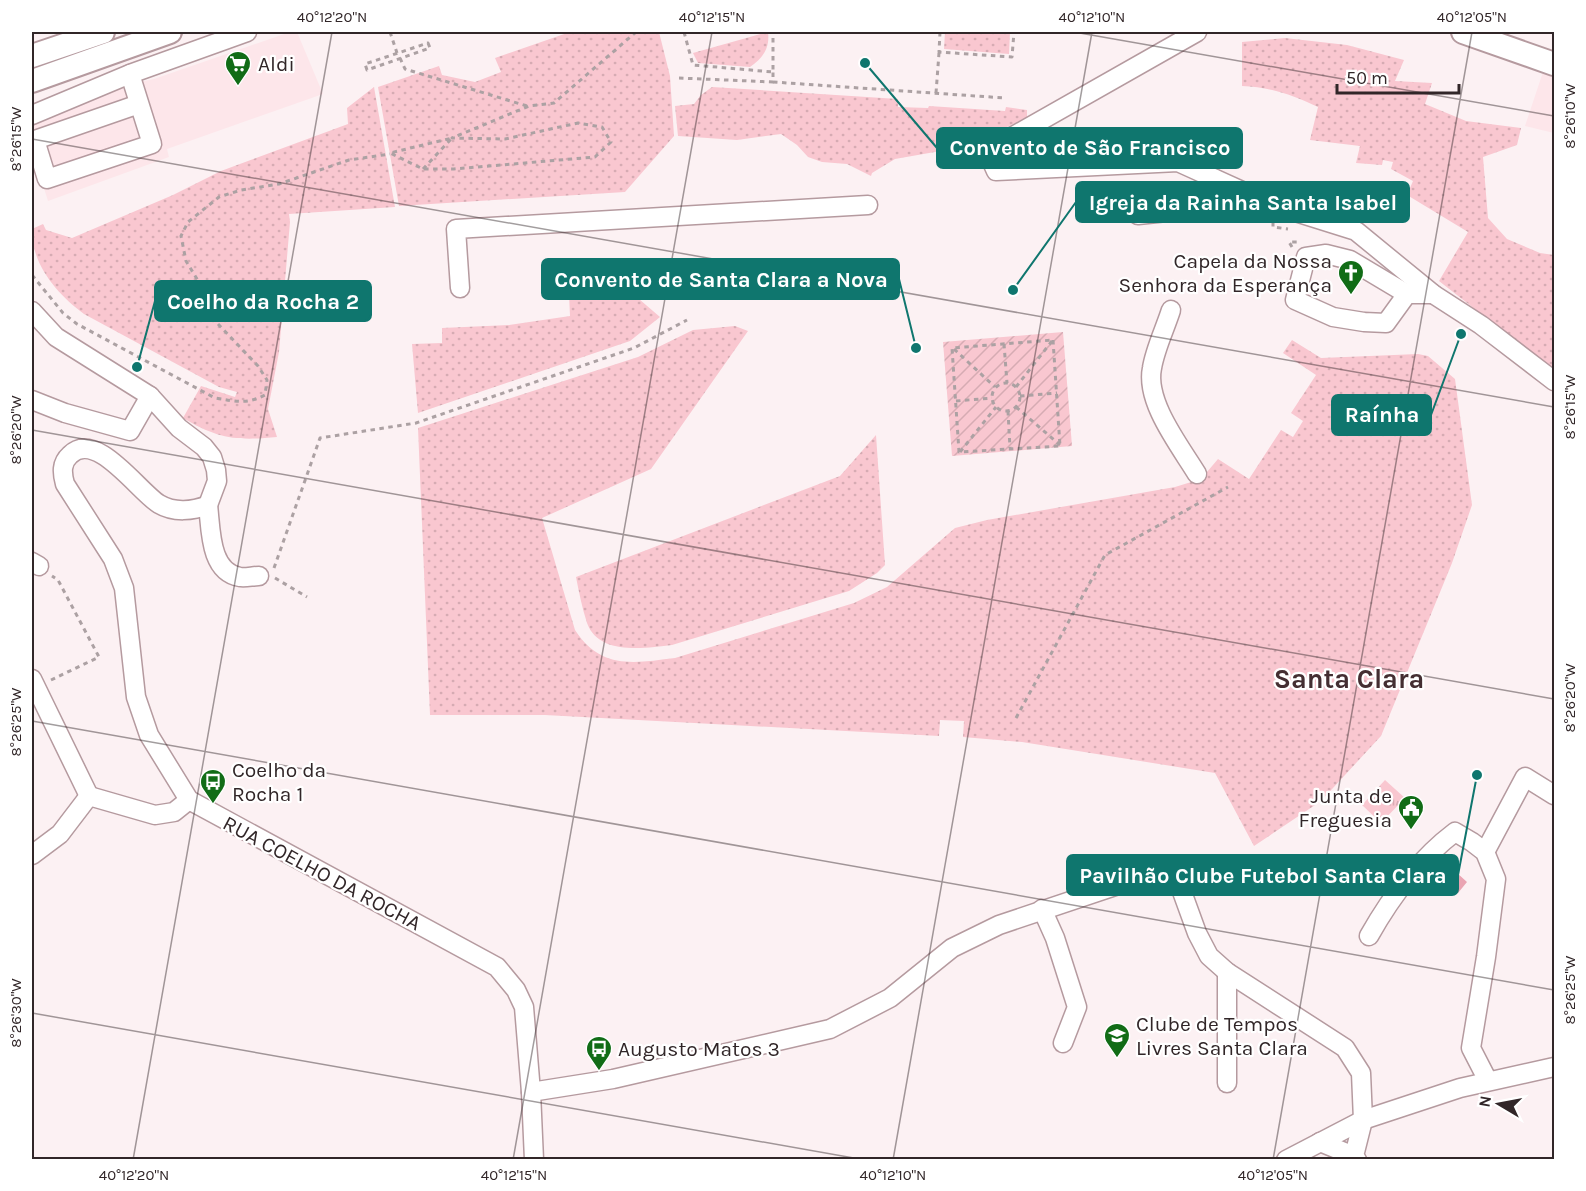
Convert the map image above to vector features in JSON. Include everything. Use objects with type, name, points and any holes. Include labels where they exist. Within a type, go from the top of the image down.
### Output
[{"type":"main road","points":[[32,56],[103,32]]},
{"type":"main road","points":[[32,81],[170,32]]},
{"type":"main road","points":[[1463,32],[1554,64]]},
{"type":"street","points":[[32,115],[130,74],[247,32]]},
{"type":"street","points":[[1197,32],[987,151],[996,171],[1178,162],[1273,205],[1356,231],[1433,294],[1481,325],[1554,381]]},
{"type":"street","points":[[130,74],[152,144],[47,179],[35,140],[139,104]]},
{"type":"street","points":[[1138,215],[1176,211],[1215,179]]},
{"type":"street","points":[[460,288],[456,229],[868,205]]},
{"type":"street","points":[[1407,294],[1386,324],[1333,317],[1295,300],[1306,257],[1326,254],[1350,260],[1407,294],[1433,294]]},
{"type":"street","points":[[1171,310],[1151,368],[1151,387],[1166,424],[1197,474]]},
{"type":"street","points":[[32,311],[56,338],[150,396],[179,428],[204,447],[212,457],[216,470],[216,482],[208,505],[216,558],[224,569],[239,577],[259,576]]},
{"type":"street","points":[[32,400],[65,413],[130,431],[150,396]]},
{"type":"street","name":"RUA COELHO DA ROCHA","points":[[208,505],[184,511],[160,505],[105,456],[91,448],[78,449],[64,462],[62,472],[65,484],[113,559],[124,588],[135,697],[149,735],[189,800],[497,967],[516,990],[524,1007],[534,1160]]},
{"type":"street","points":[[34,683],[89,796],[155,816],[174,812],[189,800]]},
{"type":"street","points":[[1485,852],[1525,777],[1554,795]]},
{"type":"street","points":[[32,855],[60,834],[89,796]]},
{"type":"street","points":[[1368,936],[1386,904],[1433,848],[1455,832],[1485,852],[1496,879],[1471,1048],[1488,1080]]},
{"type":"street","points":[[531,1092],[613,1078],[830,1029],[890,998],[952,948],[999,925],[1160,871],[1177,878],[1197,933],[1209,956],[1227,972],[1345,1048],[1361,1073],[1364,1120],[1356,1158],[1320,1142]]},
{"type":"street","points":[[1042,909],[1055,938],[1077,1006],[1063,1043]]},
{"type":"street","points":[[1227,972],[1227,1083]]},
{"type":"street","points":[[1286,1160],[1364,1120],[1488,1080],[1554,1067]]},
{"type":"path","points":[[390,32],[397,53]]},
{"type":"path","points":[[32,275],[63,313],[77,324],[215,398],[238,402],[252,401],[265,395],[267,380],[258,366],[218,324],[205,291],[186,261],[181,236],[188,222],[219,197],[241,190],[279,184],[349,160],[452,138],[528,106],[554,104],[636,32]]},
{"type":"path","points":[[684,32],[693,65],[773,72]]},
{"type":"path","points":[[773,32],[773,82]]},
{"type":"path","points":[[936,93],[940,32]]},
{"type":"path","points":[[939,52],[1012,57],[1014,32]]},
{"type":"path","points":[[428,43],[430,48],[400,58],[367,70],[365,64],[428,43]]},
{"type":"path","points":[[400,58],[405,69],[528,106]]},
{"type":"path","points":[[679,78],[1005,98]]},
{"type":"path","points":[[390,153],[423,169],[454,169],[595,157],[611,142],[602,127],[578,123],[505,139],[452,138],[423,169]]},
{"type":"path","points":[[307,597],[271,576],[320,438],[416,423],[634,348],[687,320]]},
{"type":"path","points":[[952,348],[1053,340]]},
{"type":"path","points":[[1016,387],[1053,340]]},
{"type":"path","points":[[1053,340],[1060,446]]},
{"type":"path","points":[[1004,344],[1007,383]]},
{"type":"path","points":[[952,348],[995,388]]},
{"type":"path","points":[[952,348],[959,452]]},
{"type":"path","points":[[1007,383],[1016,387],[1020,396],[1016,407],[1008,411],[996,407],[992,398],[995,388],[1007,383]]},
{"type":"path","points":[[1020,396],[1057,393]]},
{"type":"path","points":[[956,401],[992,398]]},
{"type":"path","points":[[959,452],[996,407]]},
{"type":"path","points":[[1016,407],[1060,446]]},
{"type":"path","points":[[1008,411],[1011,448]]},
{"type":"path","points":[[959,452],[1060,446]]},
{"type":"path","points":[[1016,718],[1106,555],[1228,487]]},
{"type":"path","points":[[34,683],[99,657],[58,580],[35,564]]},
{"type":"shaded area","points":[[290,32],[297,32],[323,94],[167,149],[169,157],[48,201],[32,150],[32,118],[125,85],[154,79]]},
{"type":"shaded area","points":[[1543,72],[1554,76],[1554,133],[1525,126]]},
{"type":"green space","points":[[570,32],[659,32],[670,76],[674,136],[625,192],[399,206],[378,87],[439,66],[442,75],[475,82],[501,72],[495,58]]},
{"type":"green space","points":[[768,32],[765,52],[750,67],[698,63],[693,53]]},
{"type":"green space","points":[[945,32],[1010,32],[1009,54],[944,49]]},
{"type":"green space","points":[[1285,38],[1347,45],[1404,60],[1395,81],[1432,83],[1425,104],[1466,121],[1521,128],[1517,145],[1483,157],[1488,218],[1507,239],[1540,253],[1554,255],[1554,371],[1439,281],[1468,232],[1407,195],[1413,181],[1391,169],[1393,162],[1383,160],[1382,165],[1356,163],[1360,146],[1310,140],[1318,107],[1281,92],[1242,86],[1242,42]]},
{"type":"green space","points":[[374,87],[395,207],[289,214],[279,352],[268,409],[277,437],[250,439],[228,437],[195,425],[183,418],[201,386],[235,397],[237,392],[219,387],[84,314],[55,288],[41,266],[33,242],[32,229],[43,224],[46,230],[72,238],[173,195],[221,171],[348,124],[347,108]]},
{"type":"green space","points":[[712,87],[898,99],[898,107],[928,108],[929,106],[1005,111],[1006,107],[1027,110],[1027,117],[995,133],[988,134],[969,146],[895,159],[872,173],[871,176],[847,164],[822,162],[808,157],[797,145],[781,134],[737,140],[678,136],[675,106],[694,104]]},
{"type":"green space","points":[[616,293],[639,299],[660,317],[630,341],[418,413],[412,344],[442,343],[442,328],[509,325],[570,316],[569,294]]},
{"type":"green space","points":[[735,326],[748,331],[651,469],[542,518],[575,630],[596,652],[607,658],[632,662],[675,658],[854,603],[887,587],[955,528],[987,520],[1175,487],[1201,479],[1218,459],[1249,479],[1281,430],[1293,437],[1303,421],[1291,413],[1316,375],[1283,353],[1292,340],[1321,358],[1418,354],[1428,356],[1455,379],[1472,505],[1452,563],[1381,736],[1321,801],[1254,846],[1215,773],[1022,742],[963,737],[964,721],[940,720],[939,736],[545,715],[430,715],[418,428],[638,357],[693,330]]},
{"type":"green space","points":[[1063,332],[1072,446],[952,456],[943,342]]},
{"type":"green space","points":[[876,435],[885,565],[877,573],[849,591],[672,645],[624,648],[602,641],[593,634],[585,617],[576,577],[840,476]]},
{"type":"green space","points":[[1385,780],[1405,798],[1381,823],[1362,805]]},
{"type":"water","points":[[1446,863],[1467,882],[1458,893],[1442,879],[1439,882],[1434,877]]},
{"type":"place","name":"Convento de São Francisco","points":[[865,63]]},
{"type":"place","name":"Aldi","points":[[238,87]]},
{"type":"place","name":"Igreja da Rainha Santa Isabel","points":[[1013,290]]},
{"type":"place","name":"Capela da Nossa Senhora da Esperança","points":[[1351,296]]},
{"type":"place","name":"Raínha","points":[[1461,334]]},
{"type":"place","name":"Convento de Santa Clara a Nova","points":[[916,348]]},
{"type":"place","name":"Coelho da Rocha 2","points":[[137,367]]},
{"type":"place","name":"Pavilhão Clube Futebol Santa Clara","points":[[1477,775]]},
{"type":"place","name":"Coelho da Rocha 1","points":[[213,805]]},
{"type":"place","name":"Junta de Freguesia","points":[[1411,831]]},
{"type":"place","name":"Clube de Tempos Livres Santa Clara","points":[[1117,1059]]},
{"type":"place","name":"Augusto Matos 3","points":[[599,1072]]},
{"type":"district","name":"Santa Clara","points":[[1349,679]]}]
